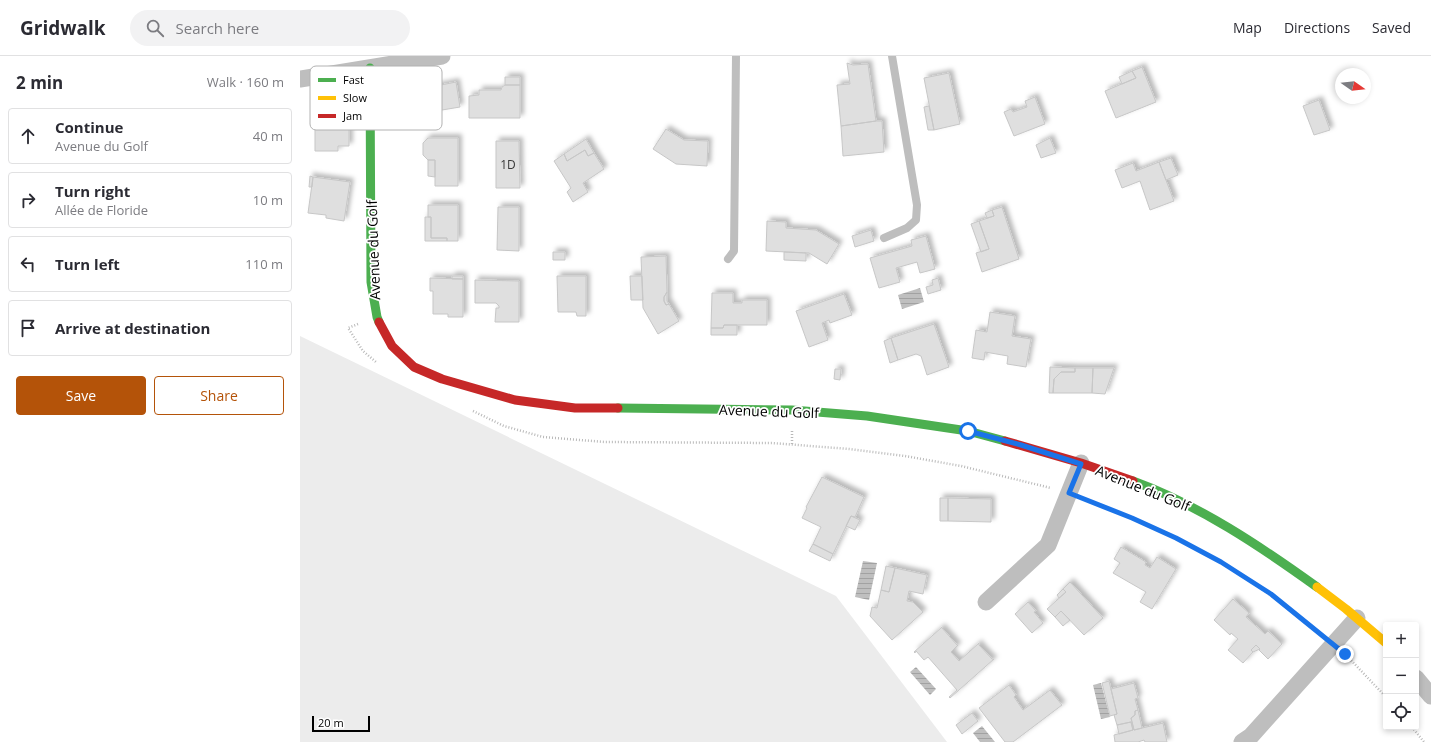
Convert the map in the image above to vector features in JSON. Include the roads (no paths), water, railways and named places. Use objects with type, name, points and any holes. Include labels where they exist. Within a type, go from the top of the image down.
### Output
[{"type":"street","points":[[382,66],[442,56]]},
{"type":"street","points":[[300,79],[310,77]]},
{"type":"street","name":"Avenue du Golf","points":[[370,130],[371,282],[377,317],[392,346],[414,367],[442,379],[515,400],[575,408],[792,410],[867,416],[968,431],[1021,445],[1140,484],[1197,510],[1270,553],[1346,609],[1383,640]]},
{"type":"street","points":[[986,602],[1048,545],[1081,464]]},
{"type":"street","points":[[1242,742],[1252,736],[1356,618]]},
{"type":"street","points":[[1419,682],[1431,696]]},
{"type":"lane","points":[[728,259],[734,251],[736,56]]},
{"type":"lane","points":[[884,238],[907,228],[916,220],[917,205],[892,56]]}]
